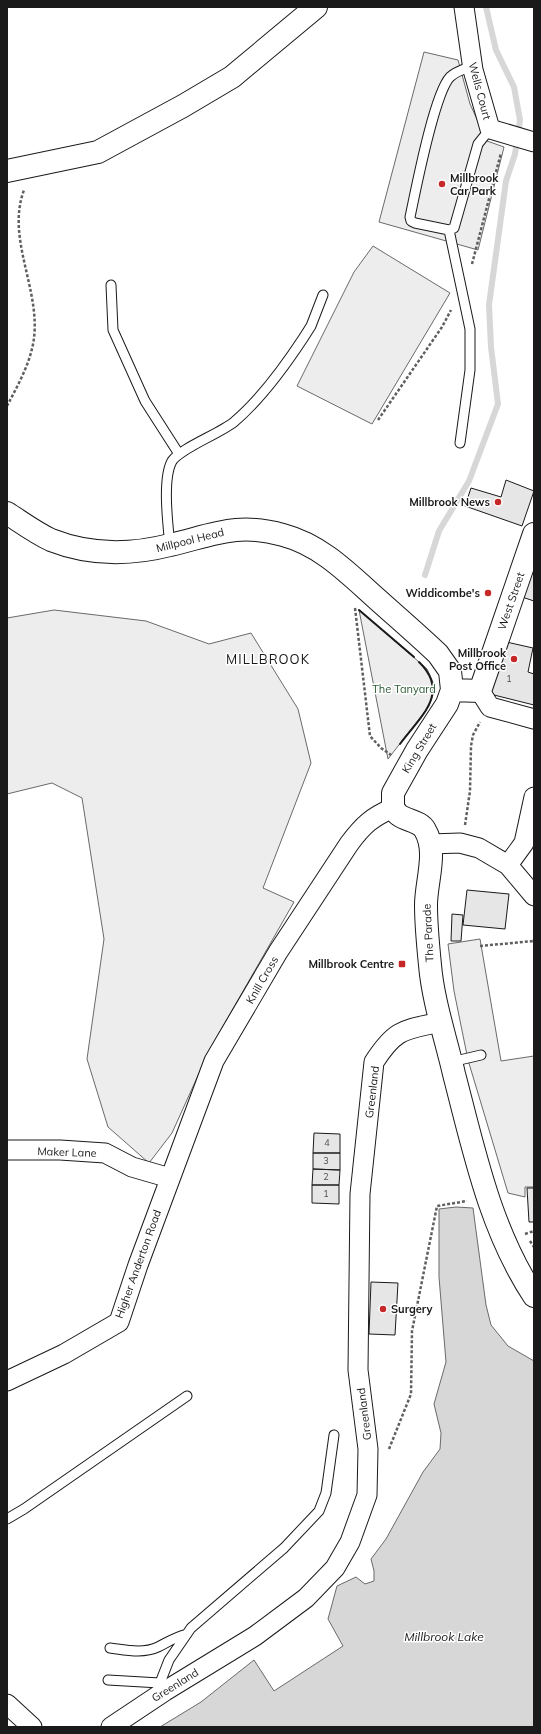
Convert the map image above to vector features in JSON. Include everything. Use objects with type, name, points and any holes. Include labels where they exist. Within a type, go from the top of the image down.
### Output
[{"type":"street","points":[[7,171],[98,152],[183,106],[232,77],[316,7]]},
{"type":"street","name":"Wells Court","points":[[464,7],[472,66],[497,131]]},
{"type":"street","points":[[497,131],[530,141]]},
{"type":"street","name":"Millpool Head","points":[[7,513],[50,539],[77,548],[110,552],[146,550],[170,546],[223,530],[255,529],[284,535],[313,546],[342,567],[438,654],[450,671],[452,690]]},
{"type":"street","name":"West Street","points":[[485,699],[534,534]]},
{"type":"street","points":[[452,690],[485,699],[534,719]]},
{"type":"street","name":"King Street","points":[[393,808],[393,793],[447,704],[452,690]]},
{"type":"street","points":[[508,865],[524,842],[534,796]]},
{"type":"street","points":[[393,808],[399,815],[414,821],[425,829],[430,844],[460,843],[479,848],[508,865],[534,896]]},
{"type":"street","name":"Knill Cross","points":[[170,1178],[214,1061],[278,952],[311,899],[360,829],[375,816],[393,808]]},
{"type":"street","name":"The Parade","points":[[430,844],[430,872],[426,903],[430,966],[441,1022],[477,1163],[493,1217],[520,1275],[534,1296]]},
{"type":"street","name":"Greenland","points":[[112,1727],[163,1687],[254,1636],[306,1598],[335,1568],[350,1542],[367,1495],[368,1448],[358,1370],[360,1194],[374,1062],[386,1043],[404,1030],[441,1022]]},
{"type":"street","name":"Maker Lane","points":[[7,1150],[60,1150],[105,1153],[132,1167],[170,1178]]},
{"type":"street","name":"Higher Anderton Road","points":[[7,1381],[64,1354],[119,1322],[138,1264],[170,1178]]},
{"type":"street","points":[[7,1704],[32,1727]]},
{"type":"lane","points":[[472,66],[450,77],[442,90],[431,126],[410,217],[411,221],[449,230],[454,228],[457,223],[478,144],[497,131]]},
{"type":"lane","points":[[449,230],[470,329],[470,370],[460,443]]},
{"type":"lane","points":[[111,285],[113,330],[145,401],[179,454]]},
{"type":"lane","points":[[170,546],[166,504],[170,465],[179,454],[233,422],[248,408],[304,338],[311,326],[323,295]]},
{"type":"lane","points":[[451,1062],[481,1055]]},
{"type":"lane","points":[[7,1520],[24,1510],[187,1396]]},
{"type":"lane","points":[[108,1680],[163,1687],[169,1660],[191,1628],[284,1548],[319,1511],[326,1493],[334,1435]]},
{"type":"lane","points":[[110,1648],[138,1652],[149,1650],[176,1637],[187,1634]]},
{"type":"path","points":[[7,406],[30,358],[34,338],[34,316],[20,238],[18,210],[24,191],[36,166]]},
{"type":"path","points":[[355,609],[370,736],[381,748],[408,766]]},
{"type":"path","points":[[460,843],[468,811],[473,735],[485,699]]},
{"type":"path","points":[[480,946],[534,941]]},
{"type":"shaded area","name":"Millbrook Car Park","points":[[424,52],[458,60],[470,104],[487,141],[504,147],[478,250],[379,222]]},
{"type":"shaded area","points":[[373,246],[450,293],[372,424],[297,386],[354,272]]},
{"type":"shaded area","points":[[54,610],[146,621],[209,644],[251,633],[298,709],[311,763],[263,888],[294,902],[210,1049],[172,1133],[149,1163],[108,1127],[87,1059],[104,939],[82,798],[52,783],[7,794],[7,618]]},
{"type":"shaded area","name":"The Tanyard","points":[[359,610],[427,669],[433,682],[434,692],[429,706],[388,759]]},
{"type":"shaded area","points":[[480,939],[501,1061],[534,1056],[534,1187],[525,1187],[525,1197],[508,1193],[468,1060],[454,991],[448,944]]},
{"type":"water","name":"Millbrook Lake","points":[[456,1207],[473,1208],[486,1305],[491,1325],[508,1346],[534,1361],[534,1727],[160,1727],[201,1702],[254,1660],[274,1691],[343,1646],[328,1619],[337,1586],[356,1577],[365,1584],[374,1581],[374,1571],[371,1559],[386,1539],[423,1472],[440,1449],[441,1433],[434,1404],[446,1362],[439,1277],[439,1209]]},
{"type":"building","name":"Millbrook News","points":[[506,480],[534,491],[522,526],[465,506],[471,488],[501,497]]},
{"type":"building","points":[[534,551],[534,601],[519,596]]},
{"type":"building","points":[[502,641],[533,648],[528,672],[534,674],[534,705],[490,694]]},
{"type":"building","points":[[467,890],[509,894],[505,929],[463,925]]},
{"type":"building","points":[[452,914],[463,915],[461,941],[451,941]]},
{"type":"building","points":[[314,1133],[340,1134],[340,1153],[313,1153]]},
{"type":"building","points":[[313,1153],[340,1153],[340,1170],[313,1169]]},
{"type":"building","points":[[313,1169],[340,1170],[339,1185],[312,1185]]},
{"type":"building","points":[[312,1185],[339,1185],[339,1204],[312,1203]]},
{"type":"building","points":[[527,1188],[534,1188],[534,1222],[529,1222]]},
{"type":"building","name":"Surgery","points":[[371,1282],[398,1283],[395,1335],[369,1334]]},
{"type":"waterway","points":[[425,575],[439,531],[469,481],[498,404],[491,347],[489,305],[506,181],[515,154],[520,120],[514,87],[496,50],[486,7]]},
{"type":"wall","points":[[359,610],[414,657]]},
{"type":"wall","points":[[400,744],[423,714],[429,704],[432,694],[432,684],[428,673],[419,662]]},
{"type":"place","name":"Millbrook Car Park","points":[[442,184]]},
{"type":"place","name":"Millbrook News","points":[[498,502]]},
{"type":"place","name":"Widdicombe's","points":[[488,593]]},
{"type":"place","name":"Millbrook Post Office","points":[[514,659]]},
{"type":"place","name":"Millbrook Centre","points":[[402,964]]},
{"type":"place","name":"Surgery","points":[[383,1309]]},
{"type":"district","name":"MILLBROOK","points":[[268,659]]}]
